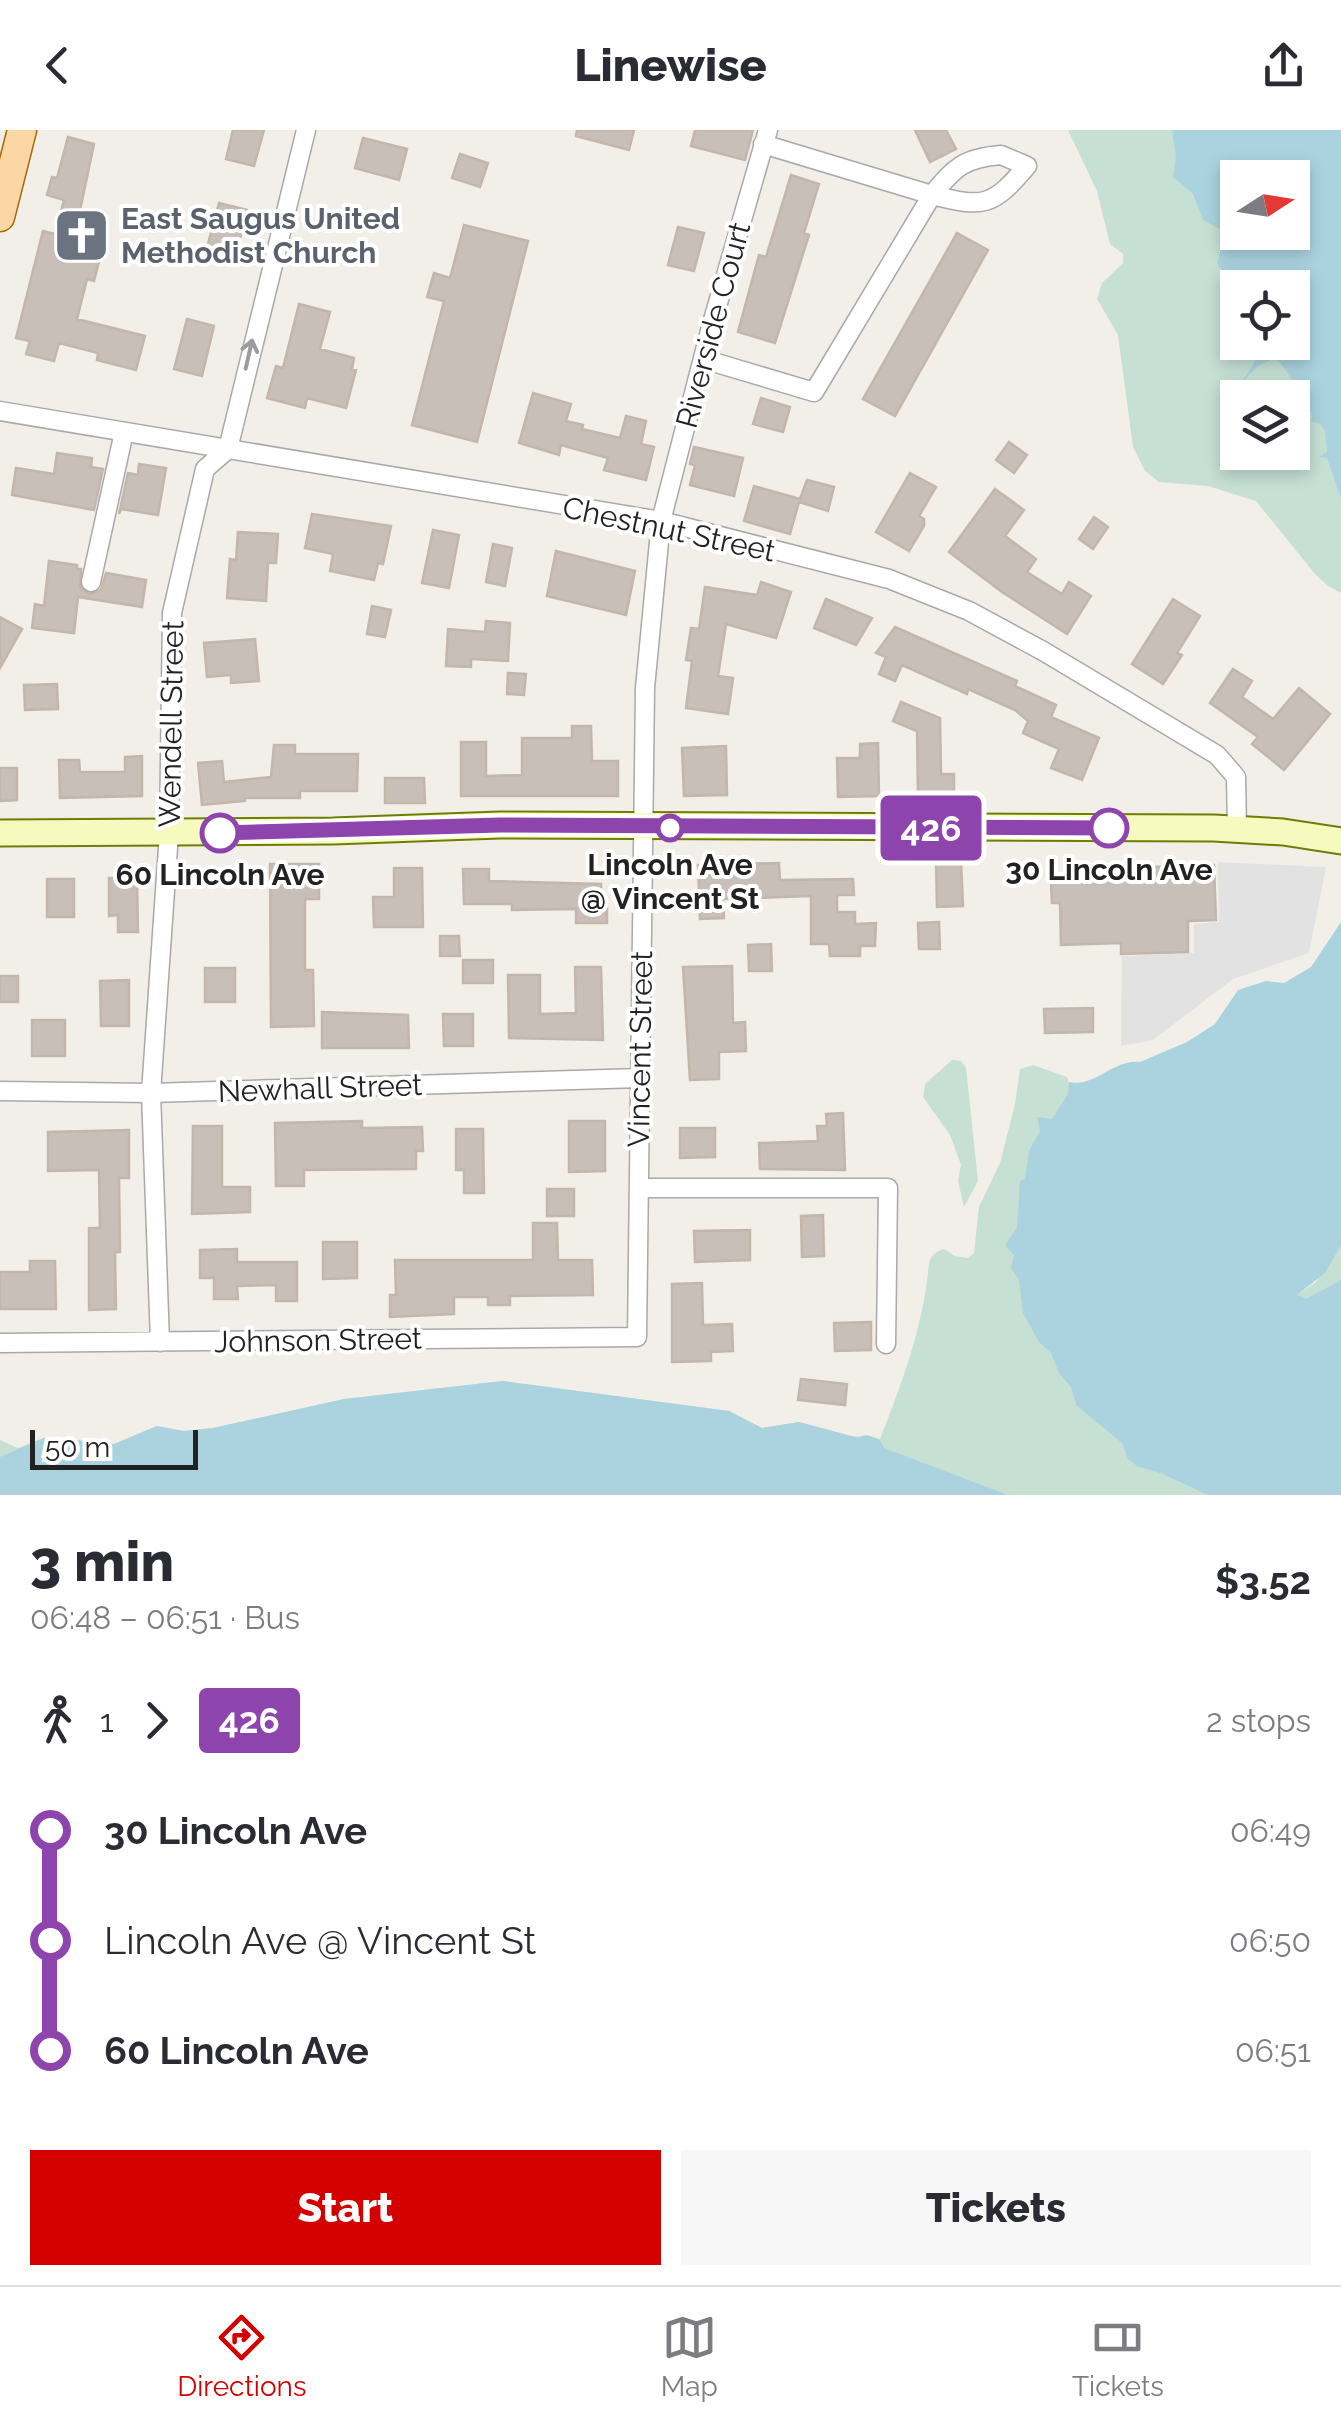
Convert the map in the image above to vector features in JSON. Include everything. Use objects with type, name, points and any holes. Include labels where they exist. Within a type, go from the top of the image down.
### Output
[{"type":"main road","points":[[0,217],[22,130]]},
{"type":"main road","points":[[0,834],[500,825],[1237,829],[1341,842]]},
{"type":"street","name":"Wendell Street","points":[[160,1342],[152,1094],[169,833],[172,613],[205,469],[228,449],[306,130]]},
{"type":"street","points":[[702,359],[814,392],[932,195],[954,169],[976,157],[1001,155],[1028,166],[1003,194],[971,204],[932,195],[766,137]]},
{"type":"street","name":"Riverside Court","points":[[661,522],[702,359],[766,137]]},
{"type":"street","name":"Chestnut Street","points":[[0,411],[661,522],[890,580],[984,619],[1089,676],[1225,761],[1238,788],[1237,829]]},
{"type":"street","points":[[91,582],[124,432]]},
{"type":"street","name":"Vincent Street","points":[[636,1337],[645,688],[661,522]]},
{"type":"street","name":"Newhall Street","points":[[0,1091],[152,1094],[639,1078]]},
{"type":"street","points":[[639,1188],[888,1188],[886,1344]]},
{"type":"street","name":"Johnson Street","points":[[0,1343],[636,1337]]},
{"type":"green space","points":[[1068,130],[1258,130],[1246,160],[1220,160],[1220,250],[1249,250],[1261,270],[1220,270],[1220,360],[1298,360],[1341,425],[1341,593],[1315,574],[1256,501],[1208,486],[1159,482],[1145,471],[1133,447],[1118,335],[1097,299],[1102,283],[1123,263],[1123,254],[1110,244],[1097,191]]},
{"type":"green space","points":[[952,1060],[961,1061],[966,1068],[978,1181],[964,1207],[958,1181],[961,1165],[950,1135],[923,1097],[925,1084]]},
{"type":"green space","points":[[1033,1065],[1067,1077],[1208,1495],[0,1495],[0,1440],[18,1448],[46,1437],[114,1444],[157,1426],[184,1431],[213,1428],[344,1399],[503,1381],[729,1411],[762,1428],[799,1422],[853,1437],[867,1435],[880,1439],[916,1336],[930,1261],[944,1249],[968,1258],[974,1253],[979,1207],[1000,1163],[1020,1069]]},
{"type":"green space","points":[[1341,1245],[1341,1298],[1301,1308],[1297,1295],[1316,1282]]},
{"type":"shaded area","points":[[1218,862],[1326,867],[1309,953],[1233,979],[1153,1040],[1121,1046],[1122,956],[1194,953],[1194,924],[1219,922]]},
{"type":"water","points":[[1172,130],[1341,130],[1341,498],[1327,458],[1319,457],[1327,452],[1325,431],[1311,421],[1310,380],[1291,380],[1277,360],[1310,360],[1310,270],[1222,270],[1217,264],[1220,250],[1310,250],[1310,160],[1220,160],[1220,229],[1203,220],[1193,194],[1173,177],[1176,157]]},
{"type":"water","points":[[1256,360],[1271,360],[1258,366],[1243,380]]},
{"type":"water","points":[[1341,922],[1341,1245],[1325,1273],[1297,1295],[1306,1299],[1341,1280],[1341,1495],[1208,1495],[1137,1466],[1128,1459],[1122,1443],[1076,1405],[1071,1387],[1023,1313],[1019,1280],[1011,1268],[1014,1255],[1005,1245],[1017,1228],[1020,1181],[1025,1179],[1029,1151],[1040,1131],[1037,1117],[1052,1119],[1068,1094],[1069,1082],[1087,1081],[1187,1042],[1215,1024],[1238,990],[1266,981],[1284,983],[1311,967]]},
{"type":"water","points":[[503,1381],[729,1411],[762,1428],[799,1422],[859,1438],[867,1435],[880,1440],[884,1448],[1008,1495],[0,1495],[0,1457],[46,1437],[114,1444],[157,1426],[184,1431],[213,1428],[344,1399]]},
{"type":"building","points":[[233,130],[264,130],[254,166],[226,159]]},
{"type":"building","points":[[577,130],[634,130],[629,150],[576,136]]},
{"type":"building","points":[[695,130],[753,130],[745,160],[691,146]]},
{"type":"building","points":[[915,130],[946,130],[956,149],[930,162]]},
{"type":"building","points":[[68,137],[94,144],[74,239],[103,246],[94,281],[87,279],[77,319],[145,336],[136,370],[97,360],[98,353],[59,343],[54,361],[26,354],[30,341],[16,338],[43,231],[55,234],[64,200],[47,195],[52,177],[57,178]]},
{"type":"building","points":[[363,138],[407,149],[399,180],[355,168]]},
{"type":"building","points":[[460,154],[488,163],[480,187],[452,178]]},
{"type":"building","points":[[791,175],[819,184],[804,233],[809,235],[775,343],[738,332],[759,255],[766,257]]},
{"type":"building","points":[[219,203],[247,210],[234,263],[205,255]]},
{"type":"building","points":[[464,225],[528,241],[477,442],[412,425],[444,301],[427,297],[434,273],[450,278]]},
{"type":"building","points":[[678,227],[704,233],[694,271],[668,265]]},
{"type":"building","points":[[957,233],[988,250],[895,416],[863,399]]},
{"type":"building","points":[[299,304],[330,312],[320,349],[354,358],[352,369],[356,370],[346,408],[307,398],[305,408],[267,398],[276,366],[283,368]]},
{"type":"building","points":[[187,319],[214,326],[202,376],[174,369]]},
{"type":"building","points":[[533,393],[571,404],[566,421],[583,425],[582,429],[620,438],[626,416],[646,421],[641,444],[654,447],[646,480],[604,470],[608,458],[561,445],[559,455],[519,443]]},
{"type":"building","points":[[761,398],[790,407],[783,432],[753,424]]},
{"type":"building","points":[[1009,442],[1027,455],[1014,473],[996,460]]},
{"type":"building","points":[[694,447],[743,458],[734,496],[690,485]]},
{"type":"building","points":[[57,453],[92,458],[91,467],[103,469],[94,510],[12,495],[16,468],[54,474]]},
{"type":"building","points":[[139,464],[166,468],[158,515],[121,509],[119,514],[128,473],[138,475]]},
{"type":"building","points":[[910,473],[936,487],[919,516],[924,519],[924,526],[909,551],[876,532]]},
{"type":"building","points":[[807,480],[834,487],[828,511],[799,502],[790,534],[744,521],[754,486],[800,499]]},
{"type":"building","points":[[995,489],[1024,510],[1005,536],[1036,559],[1027,572],[1062,594],[1069,582],[1091,596],[1067,634],[949,552]]},
{"type":"building","points":[[312,514],[391,526],[383,564],[378,563],[374,580],[330,571],[333,554],[305,548]]},
{"type":"building","points":[[1094,517],[1108,527],[1093,549],[1079,539]]},
{"type":"building","points":[[433,530],[459,535],[449,588],[422,583]]},
{"type":"building","points":[[238,532],[278,534],[276,563],[268,563],[266,601],[227,598],[230,559],[236,560]]},
{"type":"building","points":[[493,544],[512,548],[505,586],[486,582]]},
{"type":"building","points":[[556,551],[635,571],[626,615],[547,596]]},
{"type":"building","points":[[49,561],[77,565],[81,569],[80,587],[89,594],[101,590],[106,573],[146,580],[142,607],[78,597],[74,633],[32,628],[35,604],[44,606]]},
{"type":"building","points":[[761,582],[791,592],[776,638],[726,624],[718,676],[733,678],[728,714],[686,708],[692,661],[686,660],[691,628],[699,629],[705,587],[757,595]]},
{"type":"building","points":[[826,599],[872,618],[856,645],[814,628]]},
{"type":"building","points":[[1173,599],[1200,616],[1163,684],[1132,664]]},
{"type":"building","points":[[372,606],[391,610],[385,637],[367,634]]},
{"type":"building","points":[[0,617],[22,629],[0,668]]},
{"type":"building","points":[[486,621],[510,623],[508,661],[471,659],[471,667],[446,666],[448,629],[485,632]]},
{"type":"building","points":[[895,627],[1017,681],[1015,686],[1056,705],[1051,717],[1099,738],[1082,780],[1051,768],[1059,749],[1023,733],[1028,721],[1015,710],[902,665],[895,681],[879,674],[886,657],[876,653]]},
{"type":"building","points":[[255,639],[259,681],[231,683],[231,675],[207,677],[204,643]]},
{"type":"building","points":[[1233,669],[1252,681],[1242,697],[1273,719],[1299,688],[1330,714],[1284,770],[1252,744],[1258,737],[1210,703]]},
{"type":"building","points":[[508,673],[526,674],[524,695],[507,694]]},
{"type":"building","points":[[57,684],[58,709],[25,710],[24,685]]},
{"type":"building","points":[[901,702],[940,718],[941,774],[954,774],[954,794],[918,795],[917,731],[893,721]]},
{"type":"building","points":[[572,726],[591,726],[592,761],[618,761],[618,796],[461,796],[461,742],[486,742],[486,776],[522,775],[522,738],[572,738]]},
{"type":"building","points":[[878,743],[879,796],[838,797],[837,758],[860,758],[860,744]]},
{"type":"building","points":[[274,745],[295,745],[295,754],[358,754],[357,791],[300,791],[300,798],[244,798],[245,801],[202,805],[198,763],[222,761],[224,782],[271,777]]},
{"type":"building","points":[[726,746],[727,795],[684,796],[682,748]]},
{"type":"building","points":[[142,756],[142,796],[60,798],[59,760],[79,760],[80,772],[125,772],[125,757]]},
{"type":"building","points":[[0,768],[17,768],[17,800],[0,801]]},
{"type":"building","points":[[385,778],[424,778],[425,803],[385,803]]},
{"type":"building","points":[[961,861],[963,906],[937,907],[936,862]]},
{"type":"building","points":[[779,863],[780,880],[853,879],[854,895],[837,895],[837,912],[855,912],[855,924],[876,923],[875,946],[860,946],[860,956],[830,956],[829,944],[811,944],[811,896],[723,899],[724,918],[700,919],[698,865]]},
{"type":"building","points":[[270,864],[319,864],[319,899],[305,899],[305,970],[313,970],[314,1026],[271,1027]]},
{"type":"building","points":[[1214,865],[1216,920],[1188,921],[1188,952],[1121,954],[1121,943],[1061,945],[1060,903],[1052,903],[1051,883],[1119,881],[1119,868]]},
{"type":"building","points":[[394,868],[422,868],[423,927],[374,927],[373,897],[394,897]]},
{"type":"building","points":[[463,869],[489,869],[489,881],[601,884],[601,898],[607,898],[607,923],[576,923],[576,909],[512,910],[512,904],[464,904]]},
{"type":"building","points":[[109,878],[137,878],[138,932],[118,932],[118,915],[109,916]]},
{"type":"building","points":[[47,879],[74,879],[74,917],[47,917]]},
{"type":"building","points":[[939,922],[940,949],[919,949],[918,923]]},
{"type":"building","points":[[440,936],[459,936],[460,956],[440,956]]},
{"type":"building","points":[[771,944],[772,971],[749,971],[748,945]]},
{"type":"building","points":[[463,960],[493,960],[493,983],[463,983]]},
{"type":"building","points":[[732,966],[733,1023],[745,1022],[746,1051],[719,1052],[719,1079],[690,1080],[683,967]]},
{"type":"building","points":[[575,967],[601,967],[603,1040],[509,1038],[508,975],[540,975],[540,1014],[576,1013]]},
{"type":"building","points":[[205,968],[235,968],[235,1002],[205,1002]]},
{"type":"building","points":[[0,976],[18,976],[18,1002],[0,1002]]},
{"type":"building","points":[[129,980],[129,1026],[101,1026],[100,981]]},
{"type":"building","points":[[1093,1008],[1093,1032],[1045,1033],[1044,1009]]},
{"type":"building","points":[[322,1012],[408,1015],[409,1048],[322,1048]]},
{"type":"building","points":[[443,1014],[473,1014],[473,1046],[444,1046]]},
{"type":"building","points":[[32,1020],[65,1020],[65,1056],[32,1056]]},
{"type":"building","points":[[843,1113],[845,1170],[760,1169],[759,1143],[818,1141],[817,1126],[827,1126],[826,1114]]},
{"type":"building","points":[[362,1121],[362,1128],[422,1127],[423,1151],[416,1151],[416,1169],[304,1170],[304,1186],[276,1186],[275,1123]]},
{"type":"building","points":[[569,1121],[605,1121],[605,1171],[569,1172]]},
{"type":"building","points":[[193,1126],[222,1126],[222,1187],[250,1187],[250,1212],[192,1214]]},
{"type":"building","points":[[680,1128],[715,1128],[715,1157],[680,1158]]},
{"type":"building","points":[[456,1129],[483,1129],[484,1193],[464,1193],[464,1170],[456,1170]]},
{"type":"building","points":[[129,1130],[129,1178],[119,1178],[116,1309],[89,1310],[89,1228],[100,1228],[99,1170],[48,1171],[48,1132]]},
{"type":"building","points":[[547,1189],[574,1189],[574,1216],[547,1216]]},
{"type":"building","points":[[823,1215],[824,1256],[802,1257],[801,1216]]},
{"type":"building","points":[[533,1223],[557,1223],[558,1260],[592,1260],[593,1295],[510,1296],[510,1305],[488,1305],[488,1297],[454,1297],[454,1314],[390,1317],[390,1295],[396,1295],[395,1260],[533,1260]]},
{"type":"building","points":[[750,1230],[750,1260],[695,1262],[694,1231]]},
{"type":"building","points":[[323,1242],[357,1242],[357,1278],[323,1279]]},
{"type":"building","points":[[237,1249],[237,1262],[297,1262],[297,1301],[276,1301],[276,1285],[237,1286],[238,1299],[214,1299],[214,1278],[200,1278],[200,1250]]},
{"type":"building","points":[[30,1261],[55,1261],[56,1309],[0,1309],[0,1272],[30,1272]]},
{"type":"building","points":[[702,1283],[703,1325],[732,1324],[733,1351],[711,1352],[711,1361],[672,1362],[672,1284]]},
{"type":"building","points":[[871,1322],[871,1350],[835,1351],[834,1323]]},
{"type":"building","points":[[801,1379],[847,1384],[845,1405],[798,1400]]},
{"type":"bus line","name":"426","points":[[220,833],[500,825],[1109,828]]},
{"type":"place","name":"East Saugus United Methodist Church","points":[[82,235]]},
{"type":"place","name":"Lincoln Ave @ Vincent St","points":[[670,828]]},
{"type":"place","name":"30 Lincoln Ave","points":[[1109,828]]},
{"type":"place","name":"60 Lincoln Ave","points":[[220,833]]}]
